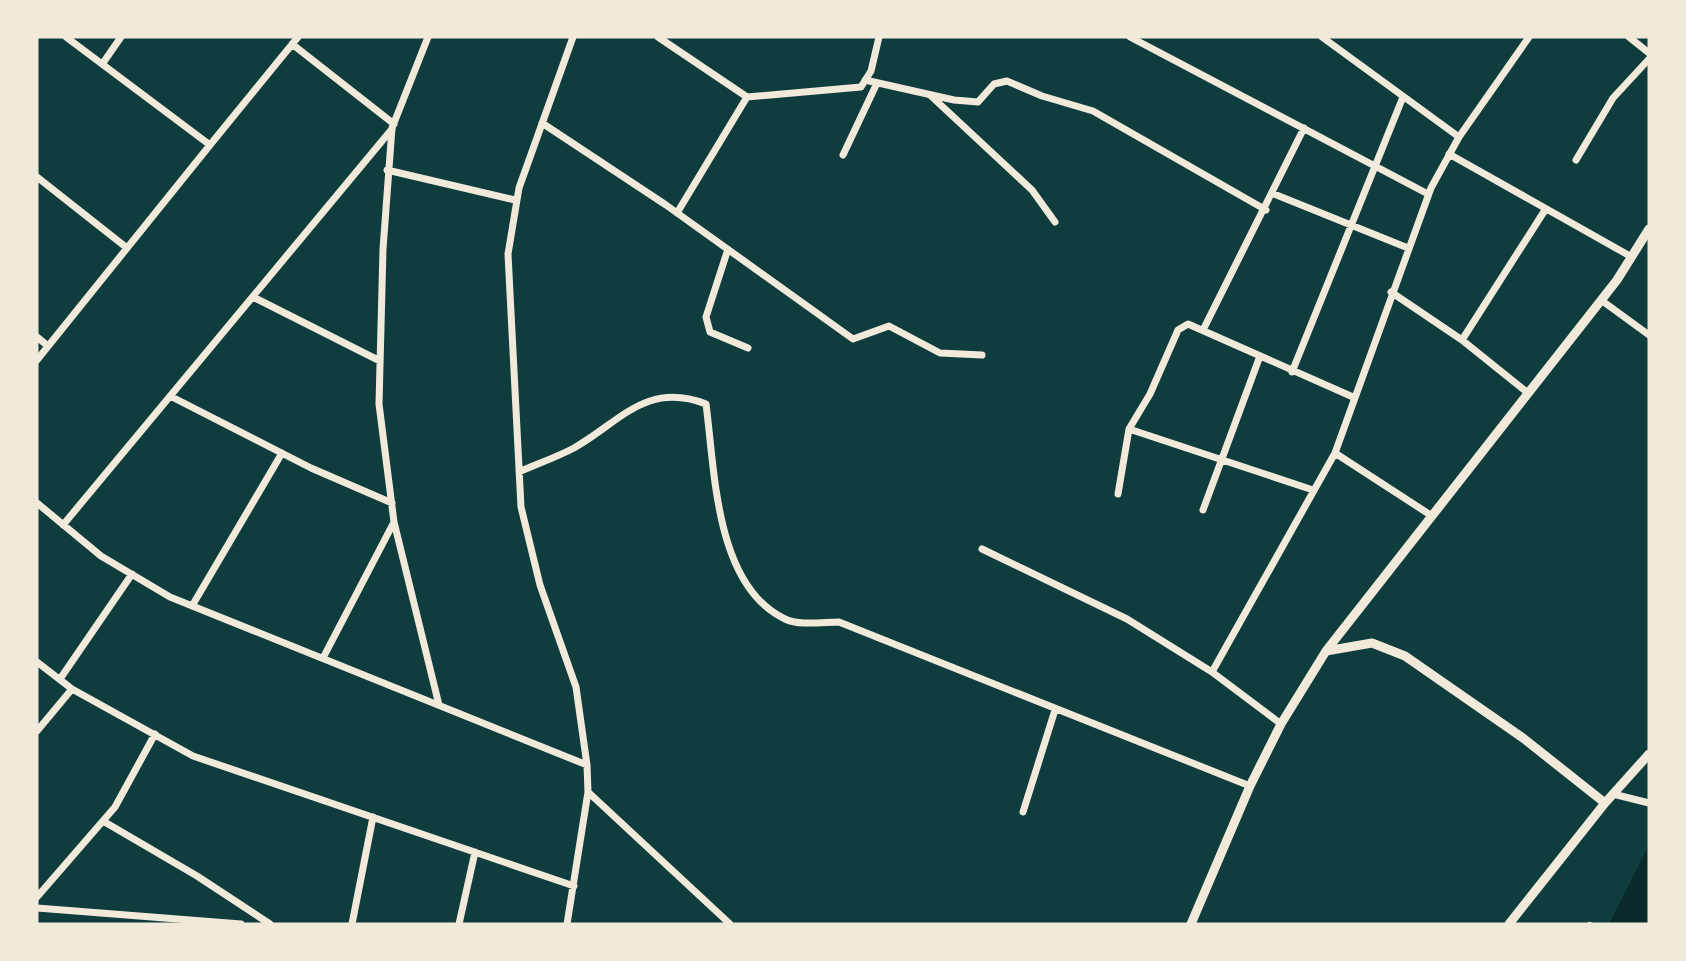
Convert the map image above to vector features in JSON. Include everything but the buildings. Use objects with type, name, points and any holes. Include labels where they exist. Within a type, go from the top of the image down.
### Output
[{"type":"street","points":[[66,37],[210,145]]},
{"type":"street","points":[[103,63],[121,37]]},
{"type":"street","points":[[37,360],[298,37]]},
{"type":"street","points":[[428,37],[393,126],[387,170],[379,404],[394,522],[439,705]]},
{"type":"street","points":[[567,924],[588,792],[587,765],[576,687],[540,585],[521,507],[508,254],[515,200],[572,37]]},
{"type":"street","points":[[658,37],[747,97],[861,87],[879,37]]},
{"type":"street","points":[[1130,37],[1428,194]]},
{"type":"street","points":[[1322,37],[1459,137]]},
{"type":"street","points":[[1212,672],[1335,453],[1428,194],[1459,137],[1529,37]]},
{"type":"street","points":[[1629,37],[1649,53]]},
{"type":"street","points":[[292,44],[393,126]]},
{"type":"street","points":[[1576,159],[1613,98],[1649,58]]},
{"type":"street","points":[[865,80],[930,95],[978,102],[994,84],[1007,81],[1042,96],[1093,111],[1266,210]]},
{"type":"street","points":[[843,155],[877,83]]},
{"type":"street","points":[[930,95],[1032,190],[1055,222]]},
{"type":"street","points":[[677,213],[747,97]]},
{"type":"street","points":[[1292,372],[1403,97]]},
{"type":"street","points":[[542,123],[729,249],[853,339],[890,326],[940,353],[982,355]]},
{"type":"street","points":[[63,525],[393,126]]},
{"type":"street","points":[[1203,330],[1274,194],[1304,128]]},
{"type":"street","points":[[1449,154],[1630,256]]},
{"type":"street","points":[[387,170],[515,200]]},
{"type":"street","points":[[37,177],[127,248]]},
{"type":"street","points":[[1274,194],[1408,248]]},
{"type":"street","points":[[1462,340],[1545,209]]},
{"type":"street","points":[[1191,924],[1250,786],[1281,724],[1326,651],[1601,300],[1649,229]]},
{"type":"street","points":[[729,249],[706,317],[710,332],[748,348]]},
{"type":"street","points":[[1391,292],[1462,340],[1528,393]]},
{"type":"street","points":[[253,297],[380,361]]},
{"type":"street","points":[[1601,300],[1649,335]]},
{"type":"street","points":[[1118,494],[1129,429],[1150,394],[1178,330],[1188,324],[1353,397]]},
{"type":"street","points":[[37,337],[48,346]]},
{"type":"street","points":[[1203,510],[1260,356]]},
{"type":"street","points":[[170,396],[282,453],[392,503]]},
{"type":"street","points":[[519,472],[574,448],[633,406],[683,396],[706,404],[721,519],[741,577],[760,602],[787,621],[839,622],[1250,786]]},
{"type":"street","points":[[1129,429],[1313,490]]},
{"type":"street","points":[[192,606],[282,453]]},
{"type":"street","points":[[1335,453],[1432,516]]},
{"type":"street","points":[[37,503],[101,556],[170,597],[587,765]]},
{"type":"street","points":[[323,658],[394,522]]},
{"type":"street","points":[[982,549],[1127,619],[1212,672],[1281,724]]},
{"type":"street","points":[[60,679],[132,574]]},
{"type":"street","points":[[1326,651],[1372,643],[1405,656],[1523,738],[1605,803]]},
{"type":"street","points":[[37,662],[72,689],[193,755],[574,886]]},
{"type":"street","points":[[37,731],[72,689]]},
{"type":"street","points":[[1023,812],[1055,710]]},
{"type":"street","points":[[37,897],[115,807],[155,734]]},
{"type":"street","points":[[1509,924],[1605,803],[1649,754]]},
{"type":"street","points":[[588,792],[730,924]]},
{"type":"street","points":[[1613,794],[1648,802]]},
{"type":"street","points":[[352,924],[373,817]]},
{"type":"street","points":[[103,821],[197,876],[270,924]]},
{"type":"street","points":[[459,924],[475,852]]},
{"type":"street","points":[[37,908],[241,924]]},
{"type":"water","points":[[1649,845],[1649,924],[1609,924],[1613,916]]}]
